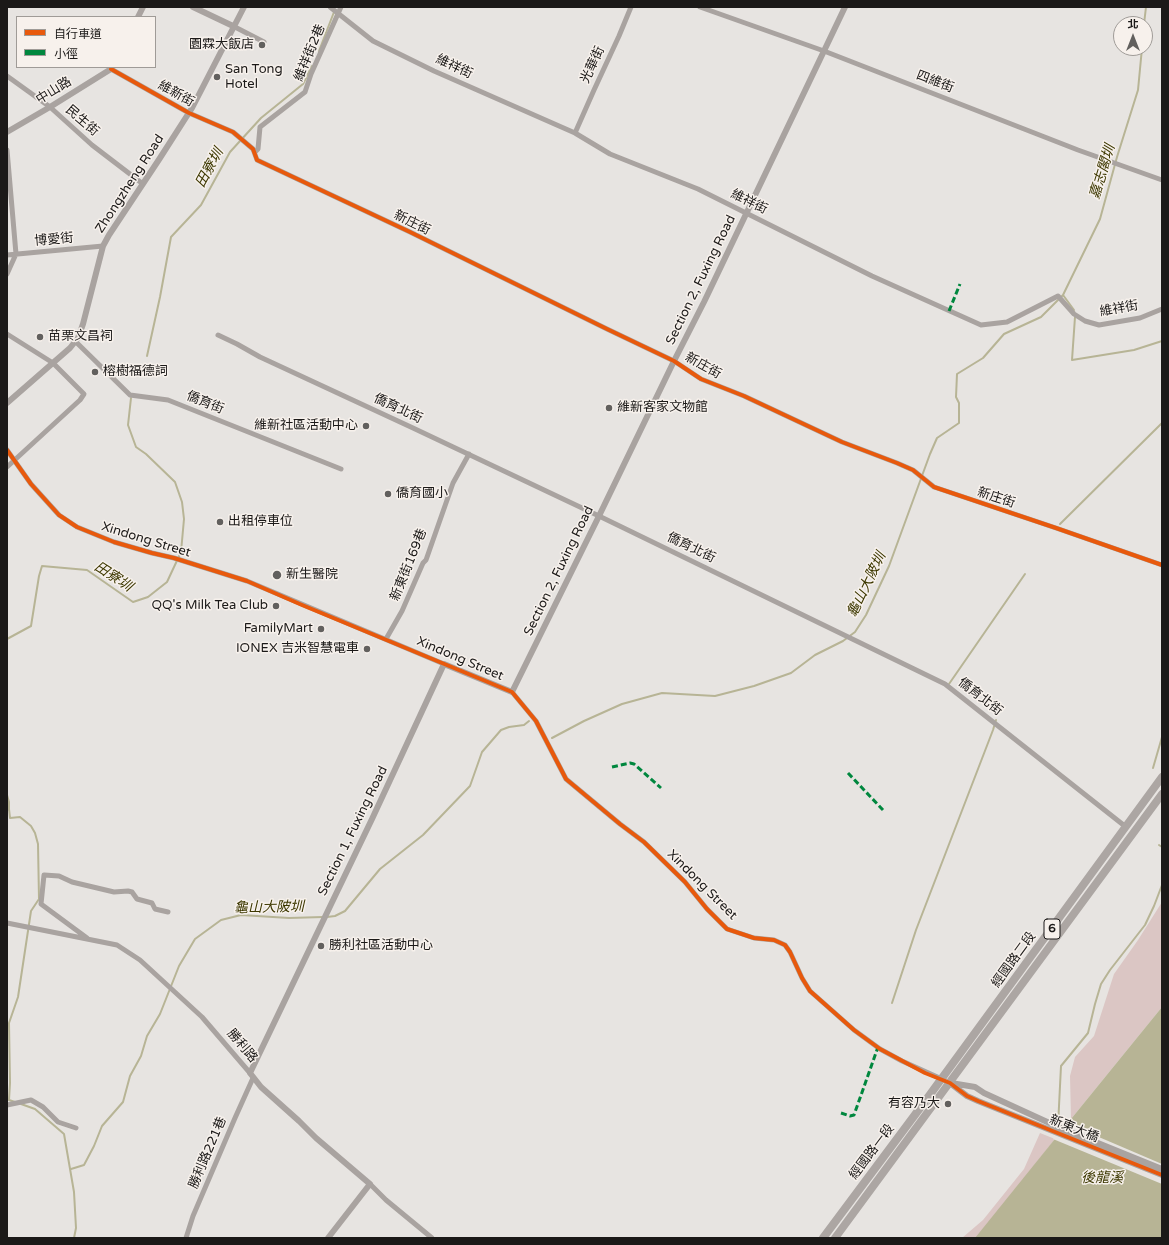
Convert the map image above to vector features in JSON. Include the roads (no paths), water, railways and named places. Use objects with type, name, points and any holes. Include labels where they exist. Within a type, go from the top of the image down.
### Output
[{"type":"main road","name":"經國路二段","points":[[940,1079],[1162,777]]},
{"type":"main road","name":"經國路二段","points":[[950,1083],[1162,794]]},
{"type":"main road","name":"經國路一段","points":[[823,1238],[940,1079]]},
{"type":"main road","name":"經國路一段","points":[[835,1238],[950,1083]]},
{"type":"street","points":[[138,16],[143,7]]},
{"type":"street","points":[[193,7],[264,42]]},
{"type":"street","name":"Zhongzheng Road","points":[[7,403],[76,342],[81,331],[104,246],[114,226],[143,184],[188,113],[244,7]]},
{"type":"street","name":"維祥街","points":[[330,7],[340,10],[358,30],[373,41],[441,74],[576,133],[610,154],[698,189],[872,276],[981,325],[1007,322],[1058,296],[1074,314],[1085,321],[1099,325],[1140,318],[1162,309]]},
{"type":"street","name":"光華街","points":[[576,133],[631,7]]},
{"type":"street","name":"四維街","points":[[700,7],[824,51],[1078,150],[1162,180]]},
{"type":"street","name":"Section 2, Fuxing Road","points":[[512,692],[704,302],[845,7]]},
{"type":"street","name":"維祥街2巷","points":[[254,150],[258,149],[260,128],[305,92],[311,74],[340,10]]},
{"type":"street","name":"維新街","points":[[111,68],[188,113],[233,132],[254,150]]},
{"type":"street","name":"中山路","points":[[7,132],[50,107],[111,68]]},
{"type":"street","name":"民生街","points":[[7,76],[50,107],[92,145],[143,184]]},
{"type":"street","points":[[7,150],[16,254],[7,274]]},
{"type":"street","name":"新庄街","points":[[254,150],[257,160],[674,361],[701,379],[744,396],[842,442],[913,470],[934,487],[1162,565]]},
{"type":"street","name":"博愛街","points":[[7,255],[104,246]]},
{"type":"street","points":[[7,334],[53,363],[84,394],[80,400],[7,467]]},
{"type":"street","name":"僑育北街","points":[[218,335],[237,344],[260,358],[599,516],[945,684],[1126,827]]},
{"type":"street","name":"僑育街","points":[[76,342],[130,395],[168,400],[341,469]]},
{"type":"street","name":"Xindong Street","points":[[7,450],[31,484],[60,515],[77,528],[114,542],[174,558],[247,581],[512,692],[536,721],[566,779],[644,842],[685,882],[707,909],[727,929],[754,938],[774,940],[785,944],[810,991],[854,1030],[880,1049],[950,1083]]},
{"type":"street","name":"新東街169巷","points":[[386,639],[402,611],[423,563],[426,560],[453,483],[468,454]]},
{"type":"street","name":"Section 1, Fuxing Road","points":[[252,1076],[444,664]]},
{"type":"street","points":[[88,939],[41,904],[44,875],[59,876],[72,882],[114,892],[132,892],[137,899],[152,903],[155,909],[168,912]]},
{"type":"street","name":"勝利路","points":[[7,923],[117,945],[140,960],[202,1017],[261,1087],[386,1200],[432,1238]]},
{"type":"street","name":"勝利路221巷","points":[[186,1238],[193,1216],[252,1076]]},
{"type":"street","name":"新東大橋","points":[[950,1083],[975,1087],[984,1093],[1056,1126],[1162,1169]]},
{"type":"street","name":"新東大橋","points":[[950,1083],[967,1096],[978,1102],[1162,1175]]},
{"type":"street","points":[[7,1105],[31,1100],[42,1107],[58,1122],[76,1128]]},
{"type":"street","points":[[328,1238],[370,1184]]},
{"type":"water","name":"後龍溪","points":[[1162,1007],[1162,1238],[975,1238],[1071,1119]]},
{"type":"waterway","name":"嘉志閣圳","points":[[1145,16],[1146,7]]},
{"type":"waterway","name":"田寮圳","points":[[319,51],[334,12]]},
{"type":"waterway","name":"龜山大陂圳","points":[[552,738],[584,721],[622,704],[662,693],[715,696],[754,686],[791,673],[815,655],[843,641],[855,632],[866,615],[889,566],[937,438],[959,423],[959,403],[956,397],[957,374],[983,358],[1004,334],[1041,317],[1063,295],[1100,219],[1117,157],[1138,90],[1141,56]]},
{"type":"waterway","name":"田寮圳","points":[[147,356],[171,237],[201,205],[230,152],[261,118],[303,84],[312,66]]},
{"type":"waterway","points":[[1063,295],[1074,310]]},
{"type":"waterway","points":[[1075,317],[1072,360],[1134,350],[1162,341]]},
{"type":"waterway","name":"田寮圳","points":[[7,639],[31,626],[42,566],[87,570],[133,602],[148,597],[167,582],[181,552],[184,519],[182,502],[175,482],[146,454],[136,447],[128,425],[131,398]]},
{"type":"waterway","points":[[1060,524],[1162,423]]},
{"type":"waterway","points":[[949,684],[1025,574]]},
{"type":"waterway","points":[[892,1003],[916,930],[996,720]]},
{"type":"waterway","name":"龜山大陂圳","points":[[327,917],[335,916],[345,911],[380,869],[423,835],[470,786],[482,752],[501,730],[509,727],[524,725],[529,721]]},
{"type":"waterway","points":[[1153,768],[1162,737]]},
{"type":"waterway","name":"田寮圳","points":[[7,795],[9,802],[9,809],[7,810]]},
{"type":"waterway","name":"龜山大陂圳","points":[[9,809],[10,818],[20,817],[31,826],[38,844],[39,899],[31,911],[18,997],[9,1023],[9,1100],[15,1102]]},
{"type":"waterway","points":[[1058,1126],[1061,1066],[1088,1033],[1101,984],[1145,925],[1162,885]]},
{"type":"waterway","name":"龜山大陂圳","points":[[71,1169],[84,1165],[102,1126],[123,1102],[130,1076],[141,1056],[147,1036],[160,1014],[179,966],[195,939],[221,920],[241,915],[289,918],[323,917]]},
{"type":"waterway","name":"龜山大陂圳","points":[[21,1104],[35,1109],[64,1134],[74,1192],[76,1228],[74,1238]]},
{"type":"place","name":"園霖大飯店","points":[[262,45]]},
{"type":"place","name":"San Tong Hotel","points":[[217,77]]},
{"type":"place","name":"苗栗文昌祠","points":[[40,337]]},
{"type":"place","name":"榕樹福德詞","points":[[95,372]]},
{"type":"place","name":"維新客家文物館","points":[[609,408]]},
{"type":"place","name":"維新社區活動中心","points":[[366,426]]},
{"type":"place","name":"僑育國小","points":[[388,494]]},
{"type":"place","name":"出租停車位","points":[[220,522]]},
{"type":"place","name":"新生醫院","points":[[277,575]]},
{"type":"place","name":"QQ's Milk Tea Club","points":[[276,606]]},
{"type":"place","name":"FamilyMart","points":[[321,629]]},
{"type":"place","name":"IONEX 吉米智慧電車","points":[[367,649]]},
{"type":"place","name":"勝利社區活動中心","points":[[321,946]]},
{"type":"place","name":"有容乃大","points":[[948,1104]]}]
